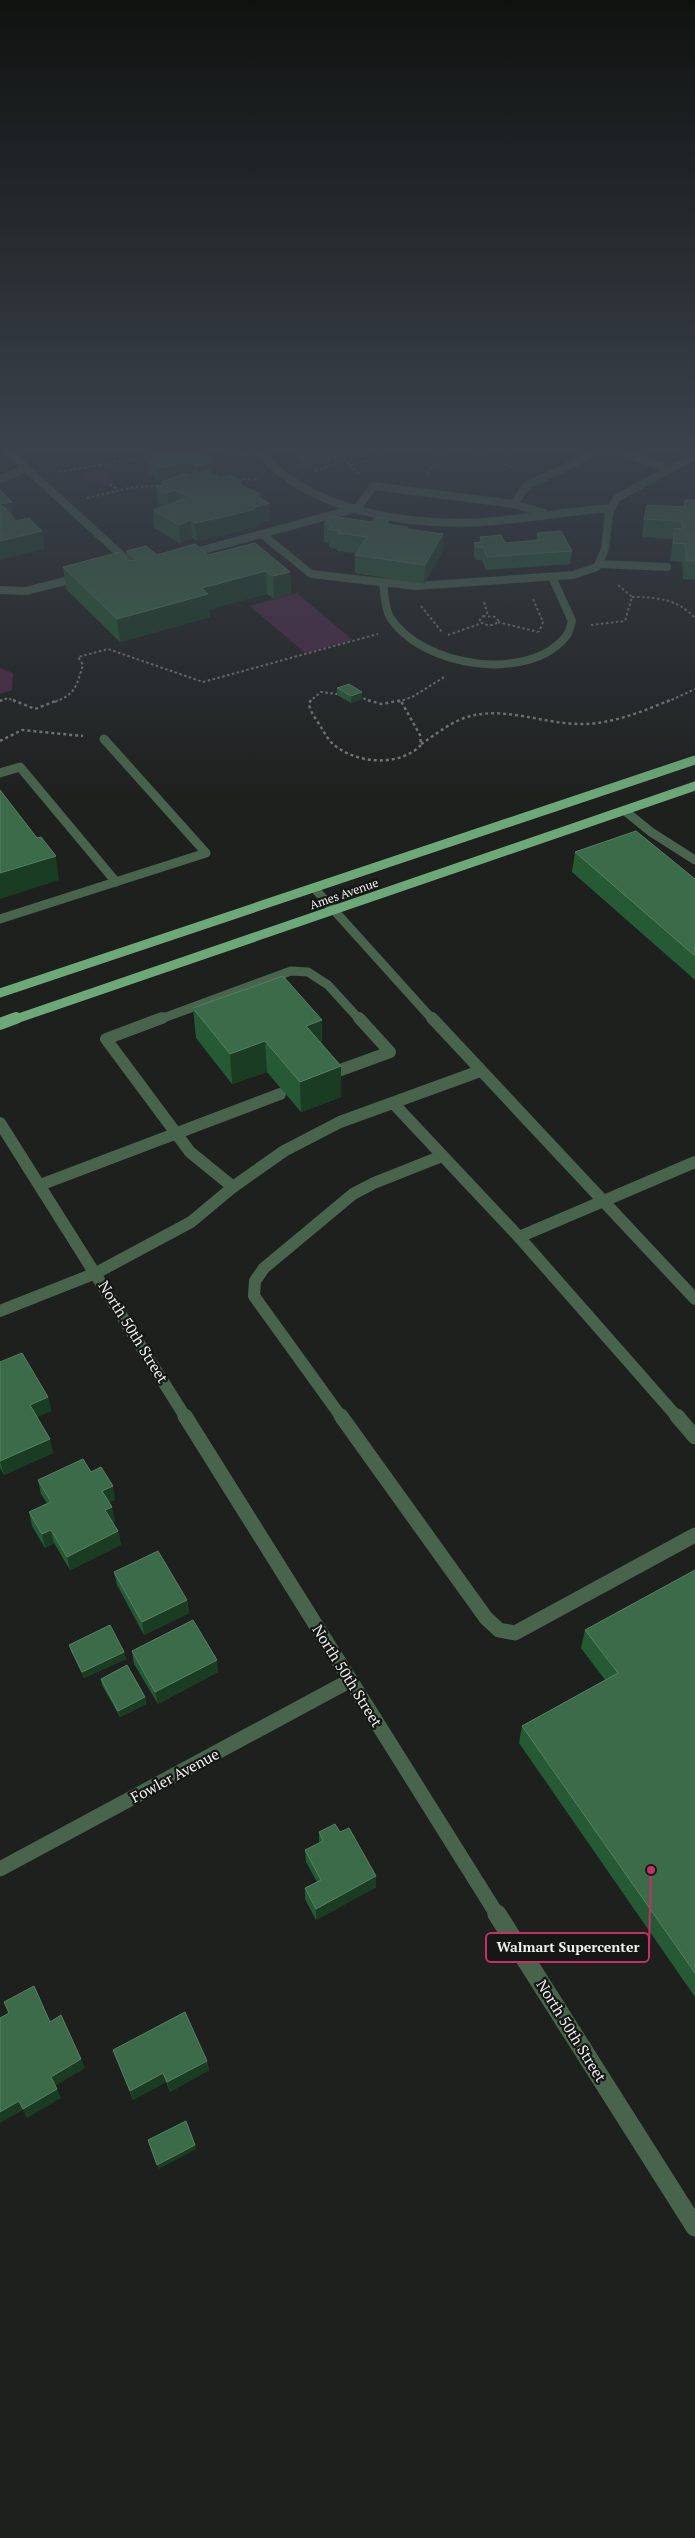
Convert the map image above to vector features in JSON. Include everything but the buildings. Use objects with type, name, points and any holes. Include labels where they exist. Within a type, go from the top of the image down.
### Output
[{"type":"main road","name":"Ames Avenue","points":[[0,993],[695,760]]},
{"type":"main road","name":"Ames Avenue","points":[[0,1024],[335,911],[695,786]]},
{"type":"street","points":[[300,565],[311,574],[416,586],[552,577],[588,572],[598,565]]},
{"type":"street","points":[[638,565],[667,567]]},
{"type":"street","points":[[0,590],[26,591],[93,574]]},
{"type":"street","points":[[384,583],[389,616],[398,628],[414,643],[429,652],[464,661],[482,664],[515,663],[553,650],[567,635],[572,621],[552,577]]},
{"type":"street","points":[[0,919],[206,853],[104,739]]},
{"type":"street","points":[[0,773],[20,767],[116,882]]},
{"type":"street","points":[[625,811],[652,832],[695,860]]},
{"type":"street","points":[[314,888],[480,1071],[695,1299]]},
{"type":"street","points":[[233,1187],[190,1152],[106,1038],[291,971],[308,972],[328,985],[390,1052],[327,1075]]},
{"type":"street","points":[[0,1311],[96,1273],[191,1222],[233,1187],[284,1151],[340,1122],[394,1104],[480,1071]]},
{"type":"street","points":[[40,1184],[280,1094]]},
{"type":"street","points":[[394,1104],[519,1237],[695,1437]]},
{"type":"street","name":"North 50th Street","points":[[0,1123],[5,1142],[40,1184],[349,1681],[695,2227]]},
{"type":"street","points":[[442,1156],[374,1182],[354,1194],[264,1268],[255,1281],[254,1296],[480,1610],[499,1630],[514,1633],[695,1535]]},
{"type":"street","points":[[519,1237],[695,1162]]},
{"type":"street","name":"Fowler Avenue","points":[[0,1869],[349,1681]]},
{"type":"path","points":[[612,565],[614,581],[632,597],[668,600],[688,611],[695,618]]},
{"type":"path","points":[[523,579],[541,613],[543,622],[538,632],[532,637]]},
{"type":"path","points":[[416,586],[424,612],[447,636],[454,640]]},
{"type":"path","points":[[570,625],[609,625],[625,621],[632,597]]},
{"type":"path","points":[[482,623],[479,619],[489,616],[497,618],[498,622]]},
{"type":"path","points":[[447,636],[482,623],[491,625],[498,622],[538,632]]},
{"type":"path","points":[[0,701],[8,698],[28,708],[35,709],[70,696],[75,690],[83,665],[78,658],[108,649],[203,682],[398,628]]},
{"type":"path","points":[[354,693],[374,704],[390,704],[401,701],[419,695],[464,661]]},
{"type":"path","points":[[348,689],[336,694],[327,691],[316,695],[308,706],[332,742],[338,747],[371,760],[400,759],[416,750],[453,723],[470,716],[499,715],[587,723],[630,714],[695,689]]},
{"type":"path","points":[[401,701],[421,737],[421,745]]},
{"type":"path","points":[[0,741],[22,730],[104,739]]},
{"type":"shaded area","points":[[297,593],[353,640],[305,653],[250,606]]},
{"type":"shaded area","points":[[0,668],[13,673],[12,690],[0,694]]},
{"type":"place","name":"Walmart Supercenter","points":[[651,1870]]}]
